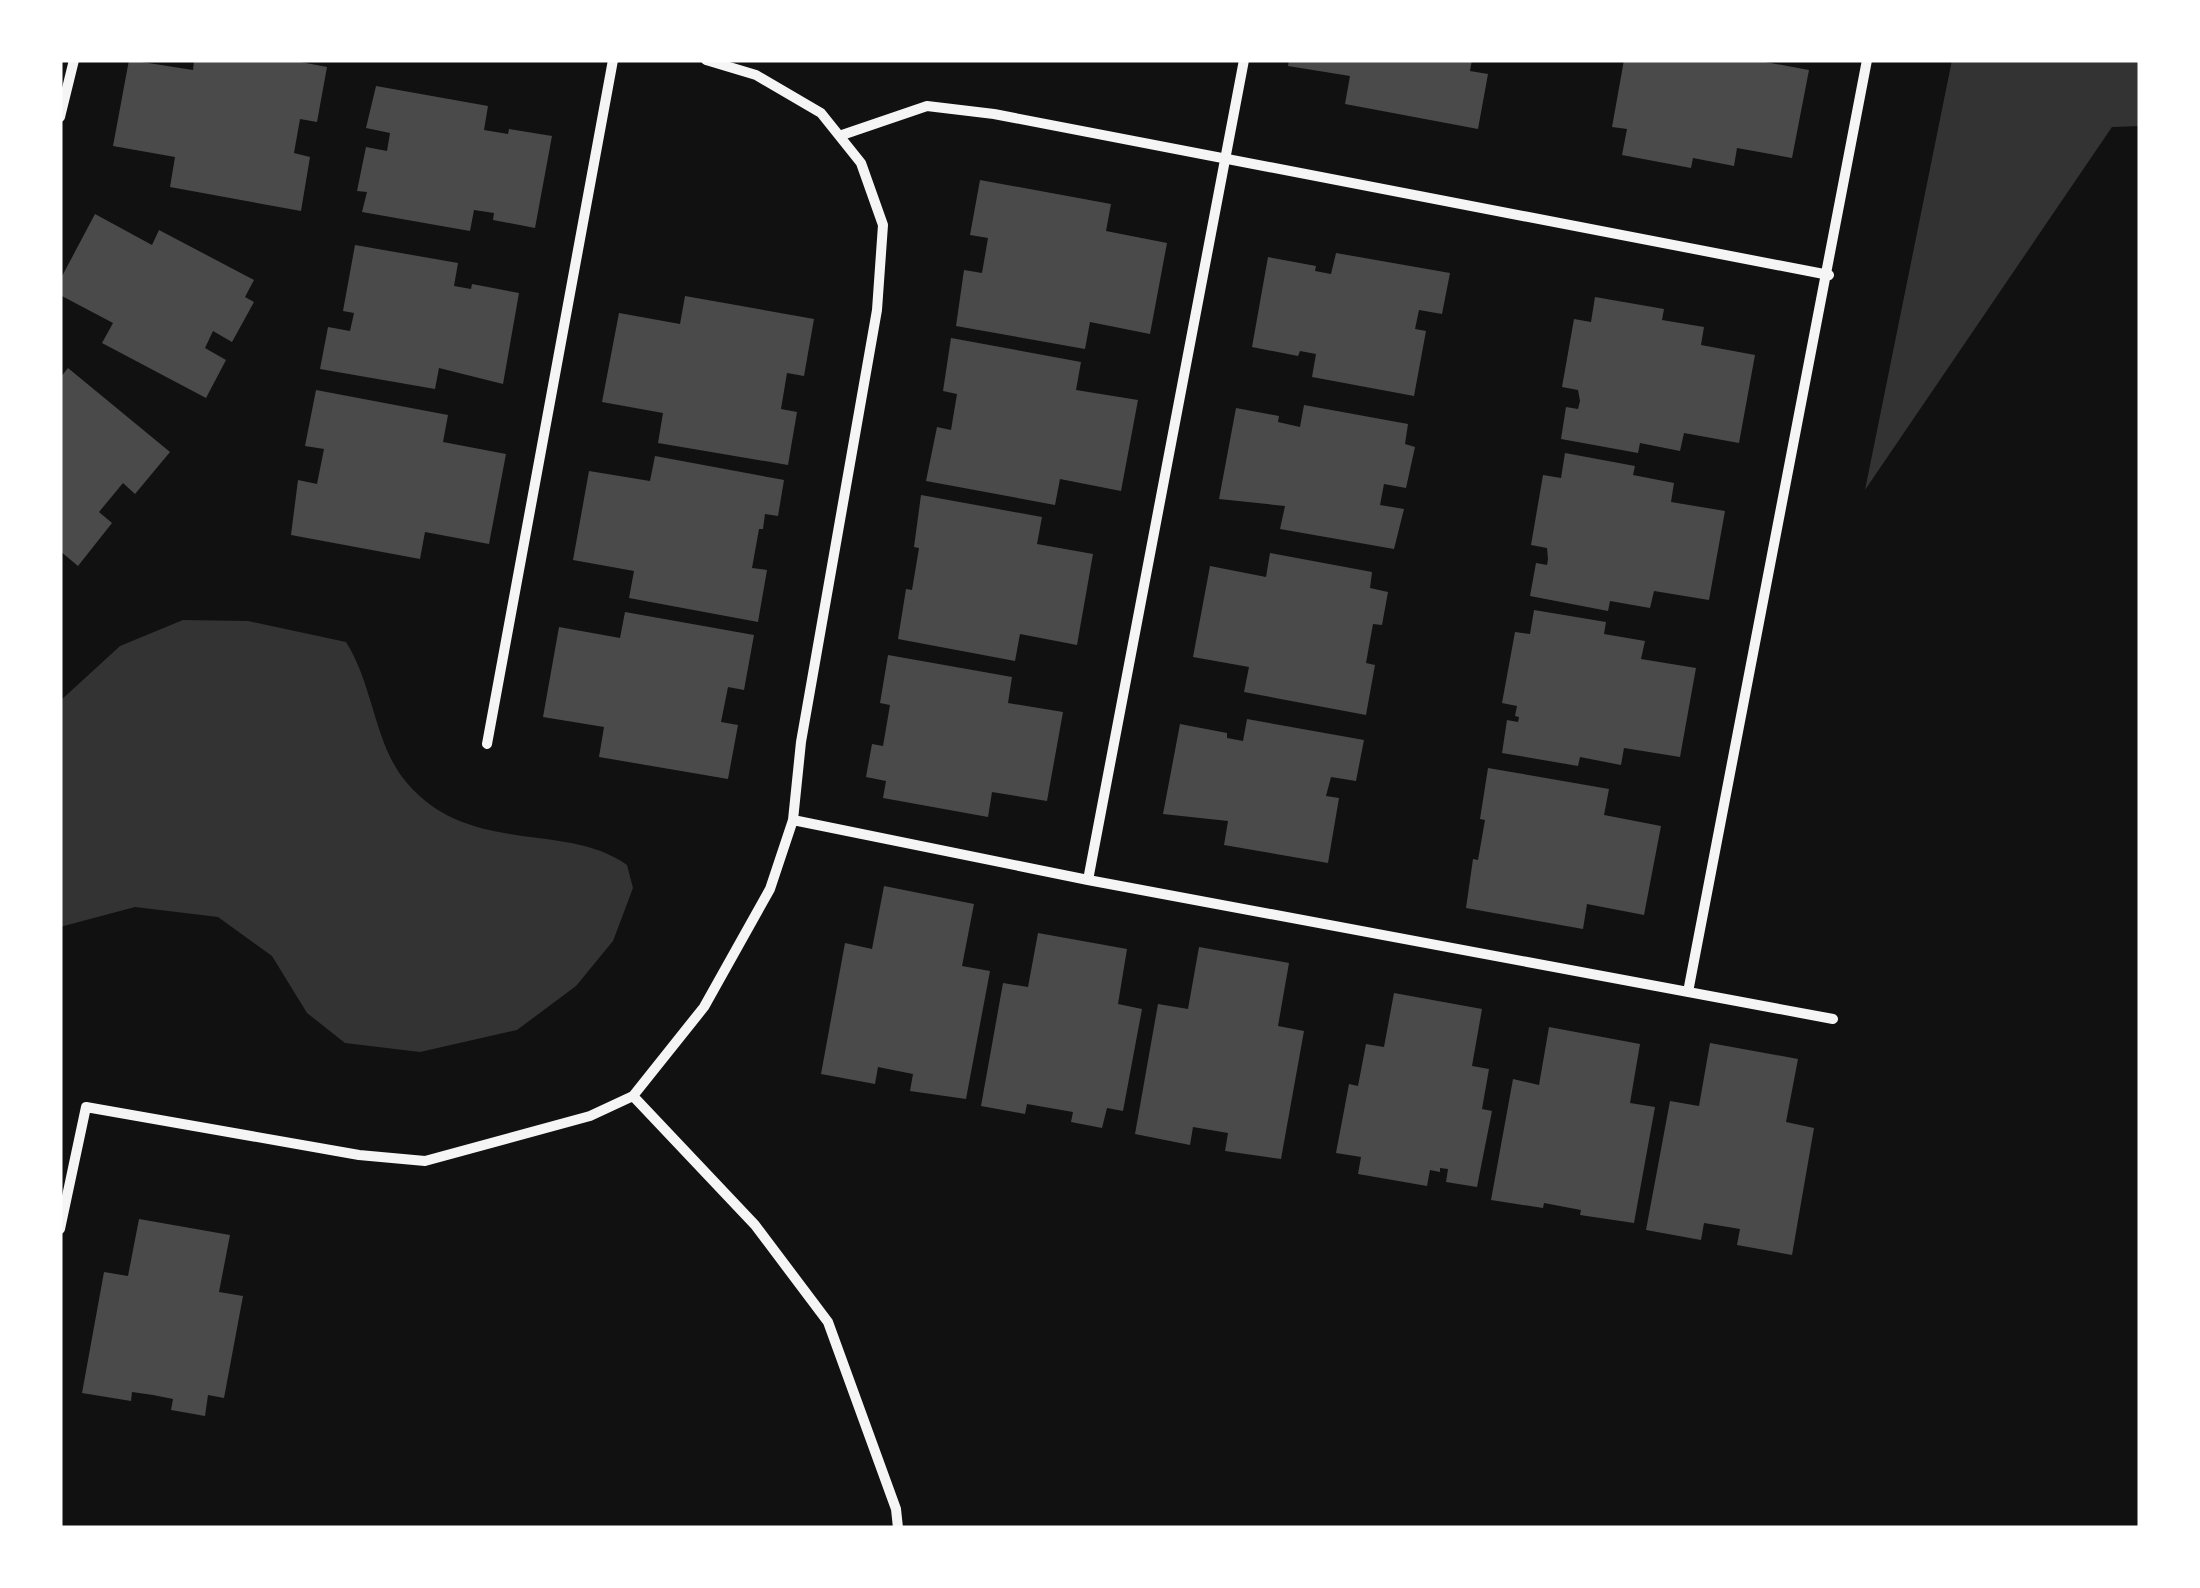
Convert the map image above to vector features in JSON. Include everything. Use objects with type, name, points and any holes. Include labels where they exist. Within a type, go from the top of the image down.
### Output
[{"type":"street","points":[[60,117],[74,60]]},
{"type":"street","points":[[487,744],[613,60]]},
{"type":"street","points":[[60,1229],[86,1107],[358,1155],[425,1161],[590,1116],[632,1096],[704,1007],[770,889],[794,820],[801,742],[878,310],[883,225],[861,163],[821,112],[756,75],[706,60]]},
{"type":"street","points":[[1088,880],[1244,60]]},
{"type":"street","points":[[1688,992],[1829,274],[1867,60]]},
{"type":"street","points":[[842,135],[928,106],[994,114],[1829,274]]},
{"type":"street","points":[[794,820],[1088,880],[1832,1020]]},
{"type":"street","points":[[632,1096],[755,1225],[828,1322],[896,1509],[898,1528]]},
{"type":"shaded area","points":[[1952,60],[2140,60],[2140,126],[2112,127],[1865,490]]},
{"type":"shaded area","points":[[183,620],[248,621],[346,642],[363,677],[387,751],[407,783],[432,806],[488,830],[576,844],[627,865],[633,888],[613,941],[576,986],[517,1030],[420,1052],[345,1043],[307,1013],[272,956],[218,917],[135,907],[60,927],[60,701],[120,646]]},
{"type":"building","points":[[129,60],[193,70],[194,60],[290,60],[327,67],[317,122],[300,119],[294,153],[310,157],[301,211],[170,187],[175,157],[113,146]]},
{"type":"building","points":[[1289,60],[1472,60],[1470,71],[1488,74],[1478,129],[1345,104],[1350,76],[1288,66]]},
{"type":"building","points":[[1624,60],[1754,60],[1809,70],[1792,158],[1737,148],[1734,166],[1693,158],[1691,168],[1622,155],[1627,129],[1612,127]]},
{"type":"building","points":[[376,86],[488,106],[484,130],[508,134],[509,129],[552,136],[535,228],[493,220],[494,213],[474,210],[470,231],[362,212],[367,192],[357,191],[366,147],[387,151],[390,133],[366,128]]},
{"type":"building","points":[[980,180],[1111,204],[1106,231],[1167,243],[1150,334],[1090,322],[1085,349],[956,326],[964,270],[982,273],[988,238],[970,235]]},
{"type":"building","points":[[95,214],[152,245],[159,230],[254,280],[245,297],[254,302],[232,342],[213,331],[205,348],[226,360],[206,398],[102,343],[113,323],[60,295],[60,280]]},
{"type":"building","points":[[355,245],[458,263],[454,286],[471,289],[472,284],[519,293],[503,384],[439,368],[435,389],[320,369],[328,327],[350,331],[354,313],[343,311]]},
{"type":"building","points":[[1336,253],[1450,273],[1442,314],[1419,310],[1415,329],[1426,331],[1414,396],[1312,377],[1316,354],[1300,351],[1298,356],[1252,347],[1268,257],[1316,266],[1315,271],[1331,274]]},
{"type":"building","points":[[685,296],[814,319],[804,376],[787,373],[781,409],[797,412],[788,465],[658,443],[663,413],[602,402],[619,313],[680,324]]},
{"type":"building","points":[[1595,297],[1664,309],[1662,320],[1704,327],[1701,345],[1755,355],[1739,443],[1684,433],[1680,451],[1640,443],[1638,453],[1561,439],[1566,407],[1578,409],[1580,401],[1578,390],[1562,387],[1574,319],[1591,322]]},
{"type":"building","points":[[951,338],[1081,362],[1076,390],[1138,400],[1121,491],[1060,479],[1055,505],[926,481],[937,427],[951,430],[957,394],[943,391]]},
{"type":"building","points":[[68,368],[170,452],[135,494],[123,483],[99,512],[112,523],[78,566],[60,551],[60,378]]},
{"type":"building","points":[[316,390],[448,415],[443,442],[506,454],[489,544],[425,532],[420,559],[291,535],[298,480],[317,484],[324,449],[305,446]]},
{"type":"building","points":[[1304,405],[1408,424],[1405,444],[1415,447],[1406,488],[1384,484],[1380,505],[1404,509],[1394,549],[1280,529],[1285,506],[1219,499],[1236,408],[1279,416],[1278,422],[1300,427]]},
{"type":"building","points":[[1565,453],[1635,466],[1633,475],[1674,483],[1671,502],[1725,511],[1709,600],[1654,591],[1650,608],[1610,601],[1608,611],[1530,596],[1536,563],[1547,565],[1548,559],[1547,548],[1531,545],[1543,475],[1561,478]]},
{"type":"building","points":[[655,456],[784,480],[778,516],[765,514],[763,529],[759,529],[752,568],[767,570],[758,622],[629,598],[634,571],[573,560],[589,471],[650,481]]},
{"type":"building","points":[[921,495],[1042,517],[1037,544],[1093,554],[1077,645],[1020,634],[1015,661],[898,639],[906,589],[912,590],[919,548],[914,547]]},
{"type":"building","points":[[1270,553],[1372,572],[1370,588],[1388,592],[1382,625],[1373,624],[1366,663],[1375,665],[1366,715],[1244,692],[1249,667],[1193,657],[1210,566],[1266,577]]},
{"type":"building","points":[[1534,610],[1606,622],[1604,634],[1645,641],[1641,659],[1696,668],[1680,757],[1624,748],[1621,765],[1580,757],[1578,766],[1502,753],[1507,720],[1518,722],[1519,717],[1515,716],[1517,706],[1502,703],[1515,632],[1530,634]]},
{"type":"building","points":[[625,612],[754,635],[744,690],[728,687],[721,722],[738,725],[728,779],[599,757],[604,727],[543,717],[559,627],[620,638]]},
{"type":"building","points":[[888,655],[1012,677],[1008,703],[1063,712],[1047,801],[992,792],[988,817],[883,798],[886,781],[866,777],[872,744],[883,746],[890,705],[880,703]]},
{"type":"building","points":[[1247,719],[1364,740],[1356,781],[1331,777],[1326,796],[1339,798],[1328,863],[1224,845],[1228,821],[1163,814],[1180,724],[1227,733],[1227,738],[1243,741]]},
{"type":"building","points":[[1488,768],[1609,789],[1604,815],[1661,826],[1644,915],[1587,904],[1583,929],[1466,908],[1473,859],[1478,860],[1485,820],[1480,819]]},
{"type":"building","points":[[884,886],[974,904],[962,966],[990,971],[966,1099],[910,1091],[913,1074],[878,1067],[875,1084],[821,1074],[845,943],[872,949]]},
{"type":"building","points":[[1038,933],[1127,949],[1118,1004],[1142,1009],[1123,1111],[1107,1108],[1102,1128],[1071,1122],[1073,1112],[1027,1104],[1025,1114],[981,1106],[1003,983],[1028,987]]},
{"type":"building","points":[[1199,947],[1289,963],[1278,1026],[1304,1031],[1281,1159],[1225,1151],[1228,1133],[1193,1127],[1190,1145],[1135,1134],[1158,1004],[1188,1009]]},
{"type":"building","points":[[1394,993],[1482,1009],[1472,1066],[1489,1069],[1482,1109],[1492,1111],[1477,1187],[1446,1182],[1448,1169],[1440,1168],[1440,1172],[1430,1170],[1427,1186],[1358,1174],[1361,1157],[1336,1153],[1349,1084],[1358,1086],[1366,1044],[1384,1047]]},
{"type":"building","points":[[1549,1027],[1640,1044],[1630,1103],[1655,1107],[1634,1223],[1580,1215],[1581,1210],[1544,1203],[1543,1208],[1491,1200],[1513,1079],[1539,1085]]},
{"type":"building","points":[[1710,1043],[1798,1059],[1786,1122],[1814,1128],[1792,1255],[1737,1245],[1740,1229],[1704,1223],[1701,1240],[1646,1230],[1670,1101],[1699,1106]]},
{"type":"building","points":[[139,1219],[230,1235],[219,1292],[243,1296],[224,1398],[208,1395],[205,1416],[171,1410],[173,1399],[153,1395],[132,1392],[131,1401],[82,1393],[104,1272],[128,1276]]}]
